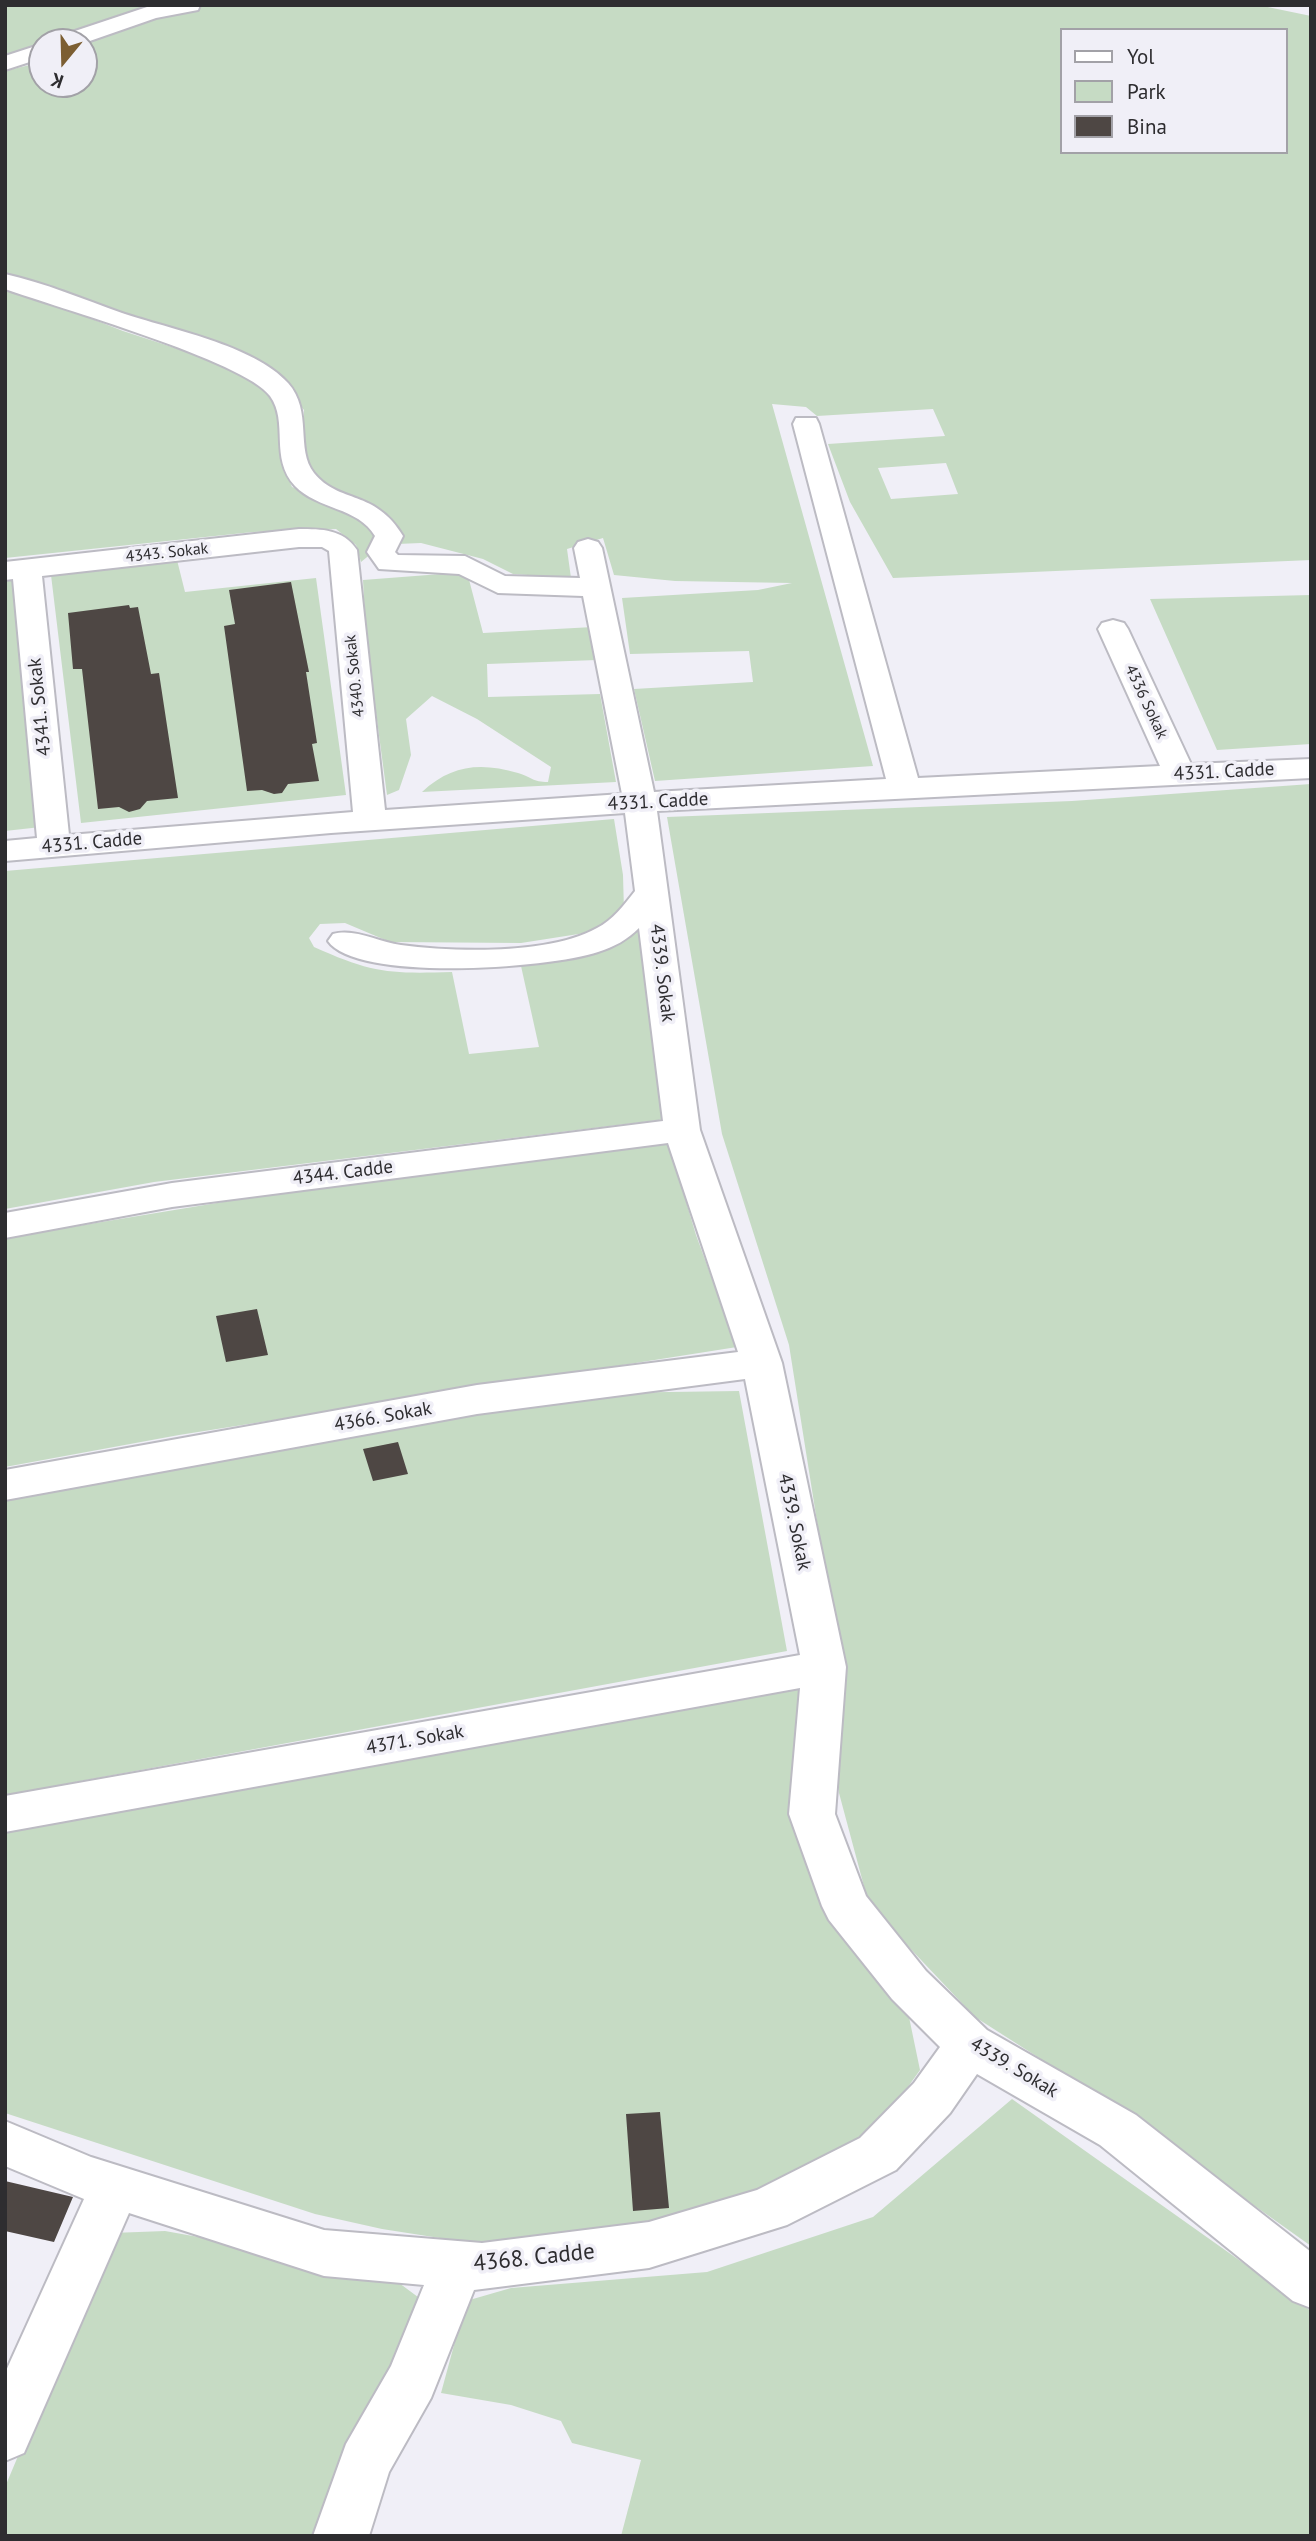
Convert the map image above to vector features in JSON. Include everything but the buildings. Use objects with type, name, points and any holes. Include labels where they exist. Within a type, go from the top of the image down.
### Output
[{"type":"street","points":[[98,30],[151,12],[190,5]]},
{"type":"street","points":[[5,63],[28,56]]},
{"type":"street","name":"4339. Sokak","points":[[5,281],[226,358],[278,388],[289,404],[295,467],[304,481],[366,511],[383,523],[388,536],[381,552],[389,563],[465,565],[498,584],[523,587],[592,568],[640,803],[682,1130],[762,1363],[824,1667],[812,1814],[846,1906],[909,1984],[971,2045],[1118,2130],[1311,2284]]},
{"type":"street","points":[[806,424],[905,789]]},
{"type":"street","name":"4343. Sokak","points":[[16,570],[299,538],[328,539]]},
{"type":"street","name":"4340. Sokak","points":[[328,539],[339,543],[343,550],[370,821]]},
{"type":"street","name":"4341. Sokak","points":[[16,570],[54,846]]},
{"type":"street","name":"4336 Sokak","points":[[1113,629],[1180,775]]},
{"type":"street","name":"4331. Cadde","points":[[5,851],[370,821],[640,803],[1311,768]]},
{"type":"street","points":[[345,942],[380,952],[428,958],[574,949],[604,939],[628,923],[651,892]]},
{"type":"street","name":"4344. Cadde","points":[[5,1226],[172,1195],[682,1130]]},
{"type":"street","name":"4366. Sokak","points":[[5,1485],[453,1405],[652,1373],[762,1363]]},
{"type":"street","name":"4371. Sokak","points":[[5,1814],[824,1667]]},
{"type":"street","name":"4368. Cadde","points":[[5,2143],[82,2176],[324,2253],[482,2267],[649,2245],[769,2209],[878,2154],[932,2098],[971,2045]]},
{"type":"street","points":[[5,2435],[115,2186]]},
{"type":"street","points":[[341,2536],[365,2462],[412,2381],[458,2265]]},
{"type":"green space","points":[[5,5],[172,5],[136,12],[88,28],[28,28],[28,48],[5,56]]},
{"type":"green space","points":[[212,5],[1258,5],[1311,16],[1311,560],[893,578],[850,502],[828,444],[945,436],[933,409],[817,416],[806,407],[772,404],[873,766],[655,781],[634,689],[753,682],[749,651],[630,654],[622,598],[758,590],[792,583],[675,581],[614,575],[603,538],[567,549],[571,578],[513,574],[483,559],[421,543],[397,544],[397,525],[335,490],[301,463],[304,410],[280,382],[5,276],[5,71],[28,65],[28,98],[98,98],[98,36],[146,17]],"holes":[[[946,463],[958,494],[891,499],[878,468]]]},
{"type":"green space","points":[[5,285],[123,331],[218,362],[277,395],[286,472],[292,487],[342,506],[380,529],[372,553],[361,562],[356,545],[336,529],[253,532],[5,558]]},
{"type":"green space","points":[[177,560],[185,592],[316,578],[346,795],[81,823],[51,575]]},
{"type":"green space","points":[[467,572],[483,633],[593,627],[597,660],[487,664],[488,697],[600,694],[616,782],[422,792],[444,776],[467,768],[504,770],[548,782],[551,767],[477,719],[432,696],[406,719],[411,755],[399,790],[387,795],[366,638],[363,580]]},
{"type":"green space","points":[[17,580],[41,827],[5,831],[5,581]]},
{"type":"green space","points":[[1311,595],[1311,744],[1217,750],[1150,599]]},
{"type":"green space","points":[[1311,784],[1311,2246],[1116,2107],[975,2017],[869,1905],[839,1793],[831,1610],[789,1345],[722,1134],[667,817],[1072,801]]},
{"type":"green space","points":[[614,819],[623,875],[624,911],[610,924],[585,933],[521,943],[390,942],[345,923],[320,924],[309,938],[314,947],[367,967],[412,973],[452,972],[469,1054],[539,1047],[521,966],[600,949],[629,936],[643,926],[667,1119],[154,1182],[5,1209],[5,871]]},
{"type":"green space","points":[[668,1141],[696,1235],[737,1347],[179,1435],[5,1467],[5,1238],[380,1176]]},
{"type":"green space","points":[[739,1391],[787,1651],[5,1795],[5,1493],[599,1393]]},
{"type":"green space","points":[[804,1682],[802,1752],[880,1977],[909,2017],[920,2070],[880,2126],[730,2208],[590,2241],[459,2241],[382,2229],[315,2214],[5,2113],[5,1826]]},
{"type":"green space","points":[[1012,2099],[1311,2311],[1311,2536],[621,2536],[641,2460],[572,2443],[561,2421],[511,2405],[441,2393],[466,2301],[511,2288],[707,2272],[873,2217]]},
{"type":"green space","points":[[165,2231],[260,2248],[395,2280],[422,2300],[319,2536],[5,2536],[5,2487],[112,2233]]}]
